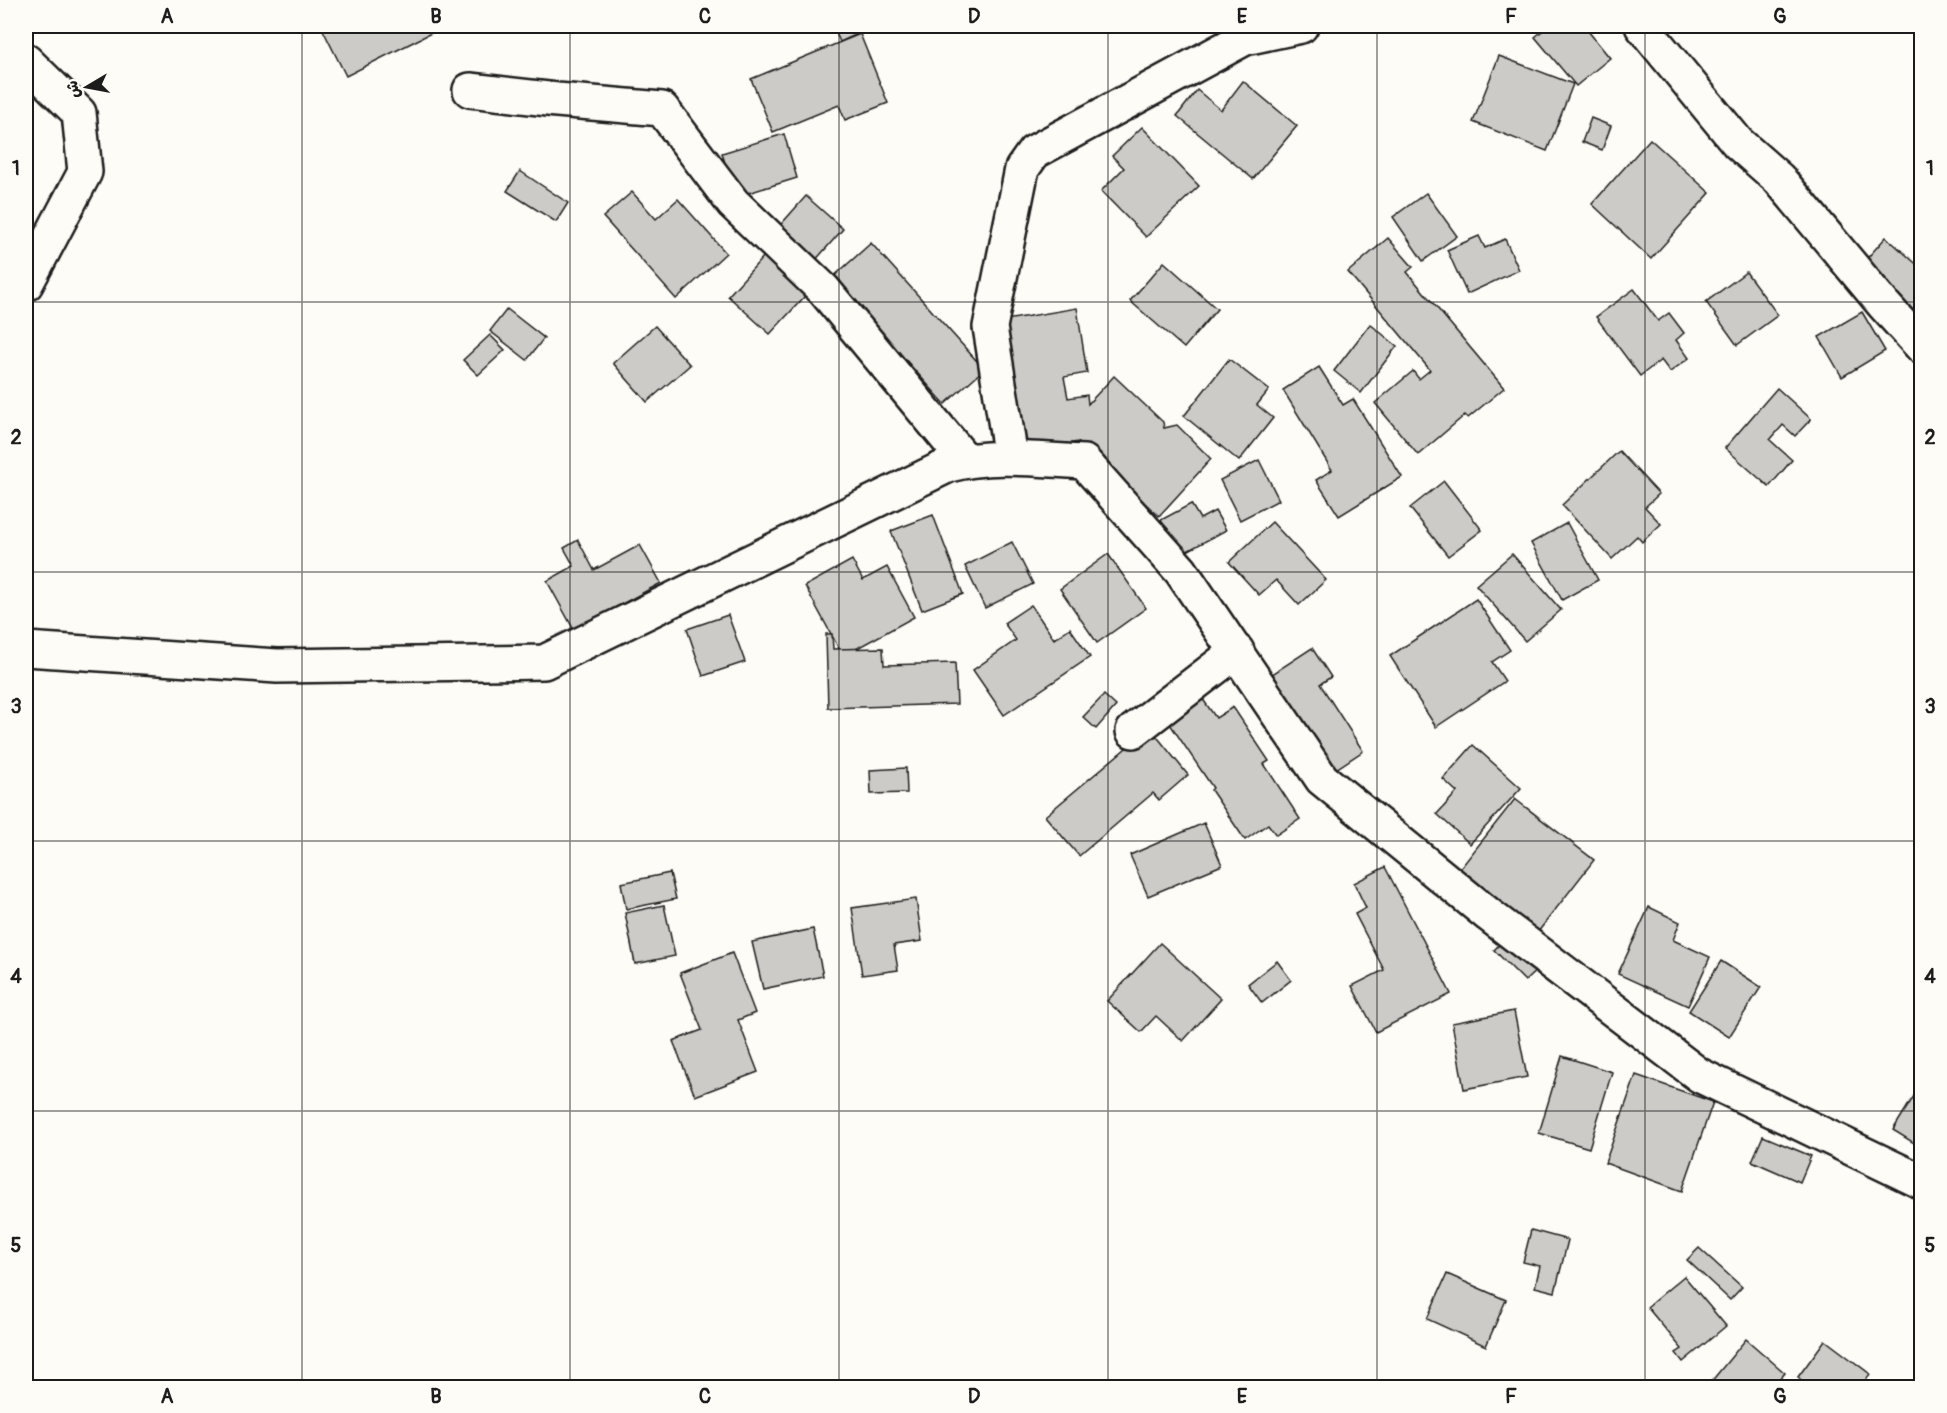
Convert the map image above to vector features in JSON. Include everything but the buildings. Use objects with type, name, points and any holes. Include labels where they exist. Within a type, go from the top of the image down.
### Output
[{"type":"street","points":[[1011,458],[990,327],[1022,170],[1034,152],[1245,38],[1302,26]]},
{"type":"street","points":[[1642,26],[1738,144],[1779,179],[1922,347]]},
{"type":"street","points":[[26,61],[80,112],[85,172],[26,284]]},
{"type":"street","points":[[470,90],[662,109],[733,203],[824,290],[965,460]]},
{"type":"street","points":[[26,649],[277,666],[544,662],[949,465],[965,460],[1011,458],[1084,462],[1181,571],[1322,779],[1489,915],[1699,1075],[1922,1182]]},
{"type":"street","points":[[1133,731],[1237,651]]}]
